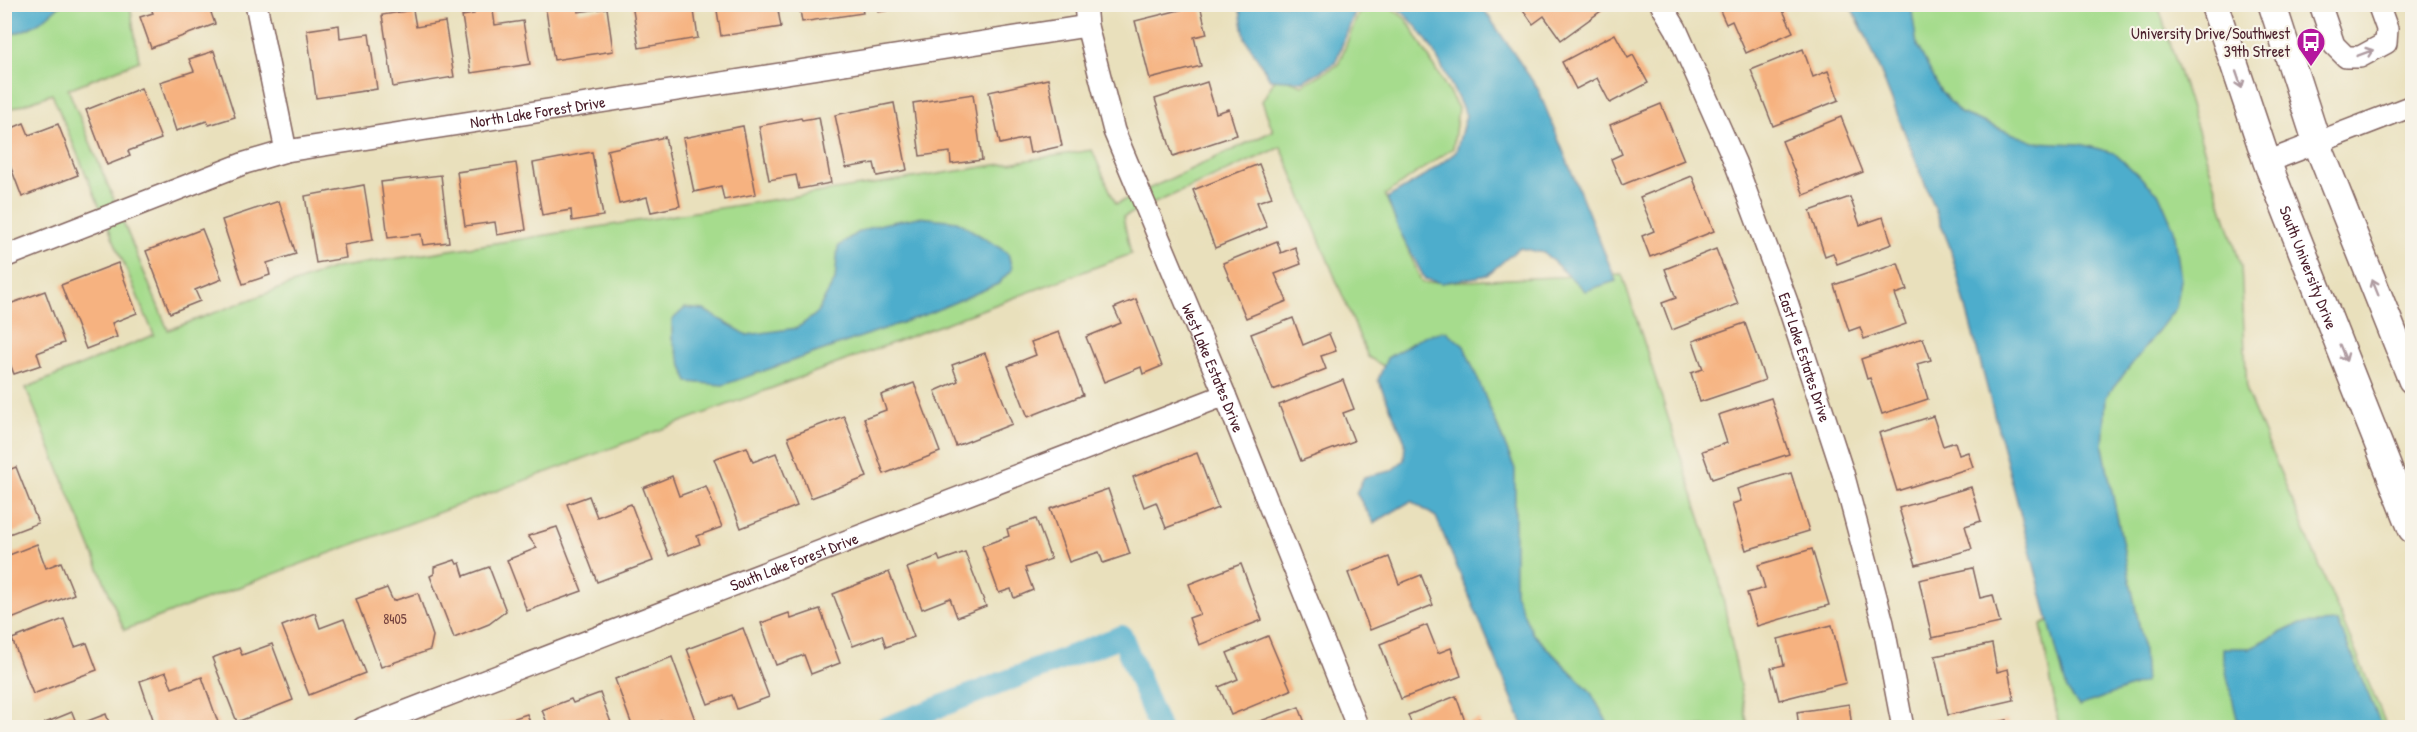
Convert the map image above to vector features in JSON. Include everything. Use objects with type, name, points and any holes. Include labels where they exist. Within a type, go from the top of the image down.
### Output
[{"type":"main road","name":"South University Drive","points":[[2214,4],[2266,162],[2412,529]]},
{"type":"main road","points":[[2272,4],[2317,142],[2412,380]]},
{"type":"street","points":[[256,4],[286,151]]},
{"type":"street","name":"West Lake Estates Drive","points":[[1084,4],[1087,26],[1114,131],[1225,395],[1358,728]]},
{"type":"street","name":"East Lake Estates Drive","points":[[1661,4],[1676,29],[1735,162],[1788,302],[1843,473],[1883,623],[1903,728]]},
{"type":"street","points":[[2320,4],[2334,45],[2346,57],[2360,57],[2386,43],[2387,29],[2378,4]]},
{"type":"street","name":"North Lake Forest Drive","points":[[4,257],[245,163],[286,151],[1087,26]]},
{"type":"street","points":[[2266,162],[2412,106]]},
{"type":"street","name":"South Lake Forest Drive","points":[[363,728],[1225,395]]},
{"type":"green space","points":[[5,5],[130,5],[139,61],[68,89],[168,330],[335,268],[1092,150],[1116,204],[1273,131],[1262,101],[1277,76],[1302,85],[1338,65],[1359,12],[1388,5],[1407,20],[1458,108],[1453,148],[1385,195],[1422,283],[1622,274],[1718,573],[1748,727],[1526,727],[1387,368],[1368,357],[1281,147],[1123,217],[1131,254],[124,630],[26,388],[154,335],[52,94],[5,111]]},
{"type":"green space","points":[[1850,5],[2158,5],[2241,266],[2247,393],[2387,727],[2059,727],[2041,625],[2049,621],[1950,247],[1868,40]]},
{"type":"water","points":[[1239,4],[1365,5],[1357,7],[1335,63],[1303,81],[1270,79],[1245,38]]},
{"type":"water","points":[[4,5],[60,5],[35,25],[5,36]]},
{"type":"water","points":[[1393,5],[1476,5],[1485,11],[1538,89],[1616,281],[1585,291],[1544,253],[1519,248],[1487,275],[1442,283],[1425,279],[1398,228],[1387,198],[1423,177],[1456,152],[1466,115],[1427,40],[1406,15]]},
{"type":"water","points":[[1850,5],[1911,5],[1917,45],[1940,90],[1960,113],[2034,142],[2080,144],[2114,153],[2159,194],[2174,229],[2181,280],[2176,308],[2106,397],[2103,447],[2142,639],[2145,682],[2079,706],[2067,690],[1950,247],[1868,40]]},
{"type":"water","points":[[919,217],[957,221],[1008,253],[1012,269],[998,284],[927,314],[723,385],[688,382],[672,339],[672,320],[685,308],[704,310],[747,335],[797,328],[816,314],[835,280],[838,247],[856,233],[866,229]]},
{"type":"water","points":[[1446,331],[1464,346],[1515,469],[1515,593],[1532,633],[1590,691],[1610,727],[1524,727],[1436,517],[1411,501],[1374,523],[1356,493],[1364,477],[1391,471],[1404,460],[1405,441],[1378,380],[1387,358],[1424,336]]},
{"type":"water","points":[[2338,622],[2382,727],[2239,727],[2223,659],[2223,648],[2249,648],[2299,624]]},
{"type":"building","points":[[149,4],[208,4],[215,24],[151,48],[140,17],[153,13]]},
{"type":"building","points":[[472,4],[492,4],[495,25],[523,21],[530,64],[471,73],[462,16],[474,14]]},
{"type":"building","points":[[545,4],[577,4],[578,12],[607,8],[613,51],[554,60]]},
{"type":"building","points":[[632,4],[693,4],[698,38],[639,48]]},
{"type":"building","points":[[716,4],[777,4],[781,27],[721,36]]},
{"type":"building","points":[[799,4],[861,4],[863,13],[802,22]]},
{"type":"building","points":[[877,4],[916,4],[916,6],[878,12]]},
{"type":"building","points":[[1519,4],[1602,4],[1605,8],[1561,40],[1544,16],[1533,24]]},
{"type":"building","points":[[1717,4],[1780,4],[1793,32],[1746,53],[1732,21],[1726,24]]},
{"type":"building","points":[[1200,5],[1207,34],[1194,37],[1201,66],[1150,79],[1135,21]]},
{"type":"building","points":[[413,10],[416,27],[445,22],[454,77],[393,87],[382,15]]},
{"type":"building","points":[[339,25],[340,38],[369,34],[377,89],[316,98],[307,30]]},
{"type":"building","points":[[1615,34],[1628,58],[1633,55],[1648,83],[1610,103],[1597,78],[1576,89],[1562,62]]},
{"type":"building","points":[[1803,49],[1813,77],[1828,71],[1839,100],[1773,126],[1751,70]]},
{"type":"building","points":[[214,51],[235,117],[209,125],[207,121],[176,131],[160,82],[194,71],[189,59]]},
{"type":"building","points":[[1048,79],[1062,146],[1030,153],[1027,138],[1000,144],[989,92]]},
{"type":"building","points":[[1207,82],[1216,113],[1229,109],[1237,135],[1173,156],[1155,99]]},
{"type":"building","points":[[141,88],[161,139],[128,151],[130,156],[107,165],[86,110]]},
{"type":"building","points":[[973,94],[982,160],[951,164],[950,152],[920,156],[913,103]]},
{"type":"building","points":[[894,103],[907,170],[877,176],[874,163],[846,168],[835,115]]},
{"type":"building","points":[[1661,104],[1684,160],[1622,185],[1611,159],[1622,154],[1610,125]]},
{"type":"building","points":[[819,117],[831,183],[799,189],[796,175],[769,180],[759,126]]},
{"type":"building","points":[[1841,117],[1863,172],[1804,195],[1782,141]]},
{"type":"building","points":[[24,123],[29,135],[58,124],[78,175],[22,197],[5,152],[5,131]]},
{"type":"building","points":[[743,126],[756,194],[724,200],[721,186],[694,192],[683,138]]},
{"type":"building","points":[[665,137],[680,206],[651,212],[647,197],[619,204],[607,150]]},
{"type":"building","points":[[592,152],[603,216],[572,221],[571,210],[542,215],[533,163]]},
{"type":"building","points":[[516,163],[526,230],[497,235],[495,222],[465,226],[457,172]]},
{"type":"building","points":[[1259,164],[1272,197],[1257,202],[1267,227],[1215,248],[1193,190]]},
{"type":"building","points":[[441,175],[449,242],[423,245],[421,234],[388,238],[381,182]]},
{"type":"building","points":[[1692,176],[1714,231],[1650,257],[1642,236],[1654,231],[1640,197]]},
{"type":"building","points":[[364,185],[373,240],[344,245],[346,258],[316,263],[305,196]]},
{"type":"building","points":[[1850,197],[1860,225],[1883,217],[1892,244],[1837,264],[1833,253],[1825,256],[1810,211]]},
{"type":"building","points":[[279,201],[296,254],[267,263],[270,275],[243,284],[222,220]]},
{"type":"building","points":[[202,229],[222,279],[195,290],[200,301],[170,313],[146,251]]},
{"type":"building","points":[[1277,241],[1281,253],[1295,247],[1301,264],[1275,274],[1287,301],[1246,318],[1223,263]]},
{"type":"building","points":[[1716,249],[1738,304],[1672,330],[1662,303],[1676,298],[1665,269]]},
{"type":"building","points":[[118,263],[137,313],[112,323],[117,337],[86,349],[61,285]]},
{"type":"building","points":[[1898,263],[1907,290],[1895,294],[1906,324],[1864,339],[1860,327],[1849,331],[1834,285]]},
{"type":"building","points":[[45,291],[64,343],[37,353],[41,365],[14,374],[4,348],[4,306]]},
{"type":"building","points":[[1136,299],[1162,366],[1143,374],[1141,367],[1104,382],[1086,337],[1121,323],[1114,308]]},
{"type":"building","points":[[1293,318],[1303,345],[1329,334],[1336,351],[1321,356],[1326,369],[1273,390],[1251,334]]},
{"type":"building","points":[[1745,323],[1765,380],[1700,402],[1691,373],[1703,369],[1693,341]]},
{"type":"building","points":[[1059,332],[1083,395],[1028,417],[1008,366],[1036,355],[1031,342]]},
{"type":"building","points":[[1923,338],[1931,360],[1917,364],[1928,399],[1882,414],[1861,359]]},
{"type":"building","points":[[985,353],[1012,424],[956,446],[935,391],[958,381],[952,365]]},
{"type":"building","points":[[1343,380],[1354,409],[1343,413],[1354,441],[1301,461],[1279,405]]},
{"type":"building","points":[[914,383],[940,452],[884,474],[864,418],[886,410],[881,395]]},
{"type":"building","points":[[1771,398],[1789,454],[1712,479],[1702,451],[1727,443],[1718,415]]},
{"type":"building","points":[[844,416],[867,477],[811,498],[788,437]]},
{"type":"building","points":[[1933,416],[1943,446],[1955,442],[1959,455],[1968,452],[1973,467],[1897,491],[1879,433]]},
{"type":"building","points":[[747,447],[753,462],[776,453],[797,506],[741,528],[714,459]]},
{"type":"building","points":[[1197,453],[1218,508],[1166,528],[1156,502],[1144,507],[1133,477]]},
{"type":"building","points":[[16,467],[38,523],[4,536],[4,472]]},
{"type":"building","points":[[1791,473],[1809,531],[1746,550],[1732,504],[1741,501],[1737,489]]},
{"type":"building","points":[[672,476],[679,496],[706,486],[722,527],[697,536],[700,544],[669,556],[643,488]]},
{"type":"building","points":[[1971,487],[1981,521],[1965,526],[1972,549],[1916,565],[1899,508]]},
{"type":"building","points":[[1108,489],[1130,554],[1103,563],[1099,552],[1069,562],[1050,509]]},
{"type":"building","points":[[589,496],[597,517],[631,504],[653,561],[597,582],[567,504]]},
{"type":"building","points":[[1036,519],[1051,559],[1025,568],[1033,590],[1014,598],[1011,589],[999,593],[982,546],[1009,536],[1007,529]]},
{"type":"building","points":[[557,527],[582,591],[527,611],[507,560],[537,548],[528,536]]},
{"type":"building","points":[[37,544],[46,568],[61,562],[74,594],[4,622],[4,557]]},
{"type":"building","points":[[1812,549],[1829,605],[1757,626],[1747,593],[1765,588],[1758,565]]},
{"type":"building","points":[[965,552],[986,606],[957,617],[950,598],[922,609],[907,568],[938,556],[940,561]]},
{"type":"building","points":[[1389,557],[1399,584],[1421,575],[1433,605],[1370,630],[1348,573]]},
{"type":"building","points":[[455,560],[457,564],[460,563],[464,576],[489,567],[506,611],[489,624],[454,638],[430,576],[434,574],[434,567]]},
{"type":"building","points":[[1241,564],[1262,620],[1199,645],[1189,618],[1200,614],[1189,584]]},
{"type":"building","points":[[1973,568],[1980,598],[1993,595],[2000,623],[1932,638],[1919,580]]},
{"type":"building","points":[[889,572],[914,637],[886,647],[882,635],[853,646],[833,594]]},
{"type":"building","points":[[387,588],[393,601],[418,593],[433,636],[430,650],[381,667],[356,599]]},
{"type":"building","points":[[820,609],[840,663],[811,674],[804,655],[776,665],[761,623],[789,613],[791,619]]},
{"type":"building","points":[[315,613],[320,628],[344,619],[365,673],[309,695],[282,626]]},
{"type":"building","points":[[64,619],[75,647],[87,643],[97,670],[33,694],[12,639]]},
{"type":"building","points":[[1427,625],[1438,653],[1451,648],[1461,676],[1401,699],[1380,644]]},
{"type":"building","points":[[1832,625],[1846,683],[1779,700],[1771,668],[1784,665],[1778,639]]},
{"type":"building","points":[[743,628],[769,697],[737,709],[732,695],[708,704],[687,649]]},
{"type":"building","points":[[1268,636],[1291,690],[1231,715],[1219,687],[1238,679],[1227,653]]},
{"type":"building","points":[[272,644],[293,700],[237,722],[212,658],[239,648],[242,655]]},
{"type":"building","points":[[1992,644],[1997,672],[2008,669],[2014,700],[1948,715],[1935,656]]},
{"type":"building","points":[[672,657],[698,728],[664,728],[661,721],[644,728],[633,728],[615,679]]},
{"type":"building","points":[[166,672],[172,688],[202,677],[220,728],[156,728],[140,681]]},
{"type":"building","points":[[600,693],[613,728],[549,728],[542,710],[571,699],[573,703]]},
{"type":"building","points":[[1456,696],[1466,724],[1479,719],[1482,728],[1413,728],[1408,715]]},
{"type":"building","points":[[1849,704],[1852,728],[1799,728],[1797,712]]},
{"type":"building","points":[[1299,707],[1307,728],[1244,728],[1244,727]]},
{"type":"building","points":[[72,712],[77,725],[106,714],[111,728],[46,728],[45,723]]},
{"type":"building","points":[[527,714],[532,728],[487,728],[487,727]]},
{"type":"building","points":[[2007,720],[2009,728],[1978,728],[1978,727]]},
{"type":"waterway","points":[[885,728],[1122,636],[1159,728]]},
{"type":"place","name":"University Drive/Southwest 39th Street","points":[[2311,68]]}]
